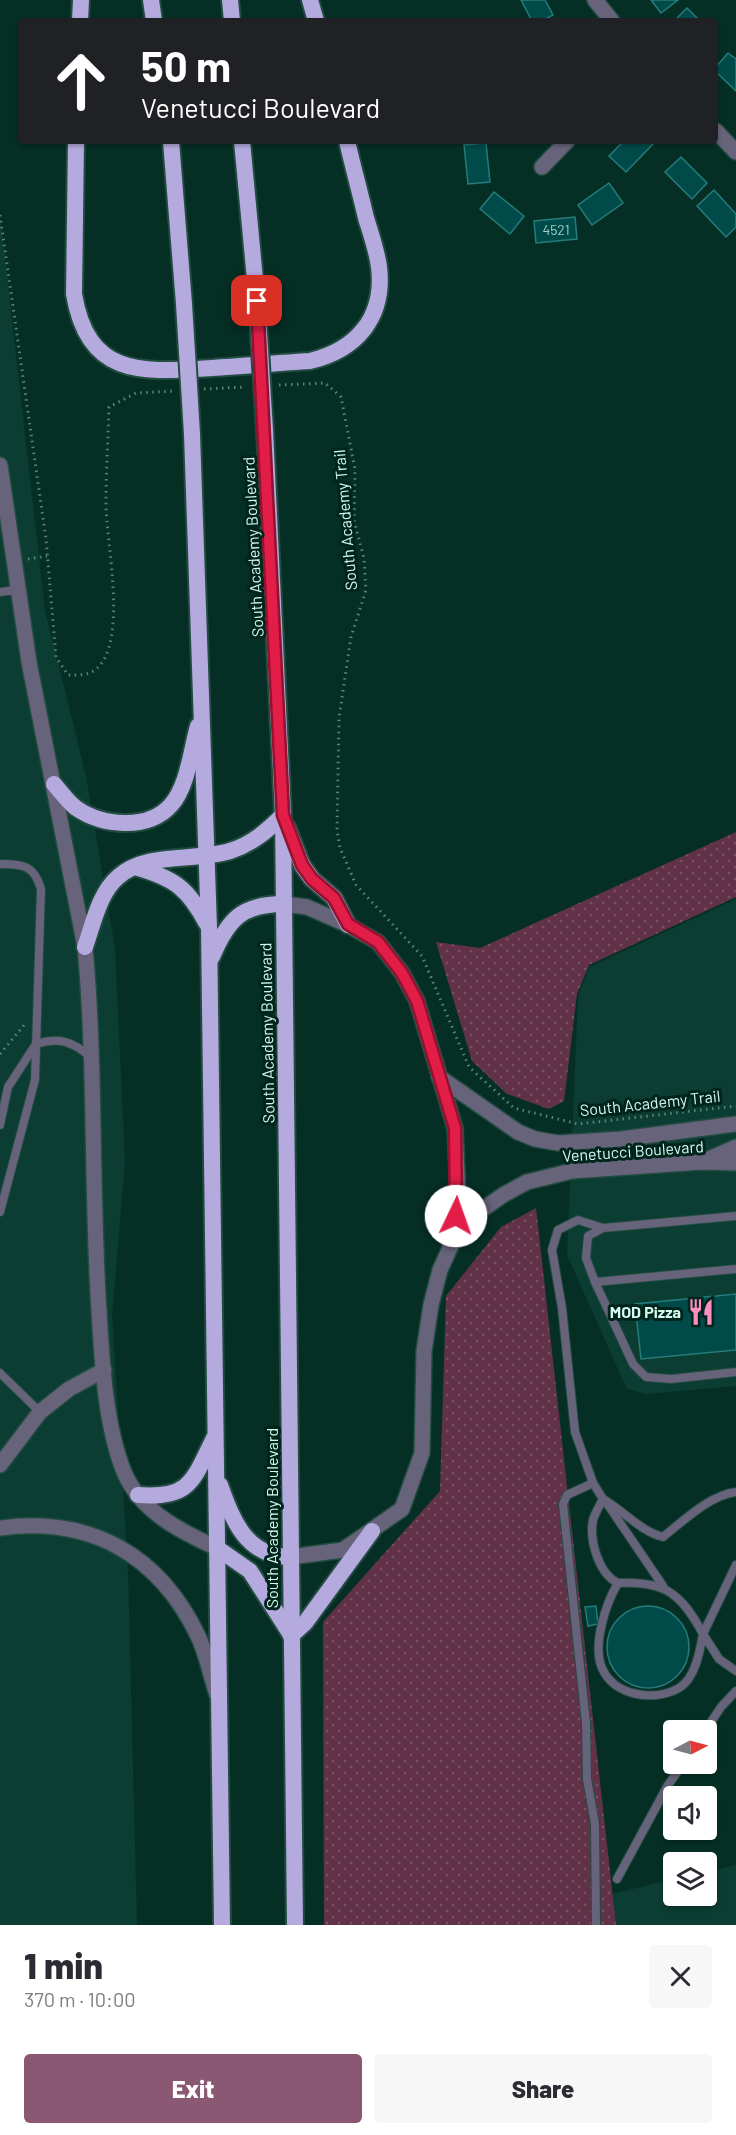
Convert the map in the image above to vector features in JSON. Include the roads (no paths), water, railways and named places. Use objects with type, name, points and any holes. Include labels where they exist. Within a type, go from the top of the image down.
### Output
[{"type":"highway","points":[[80,18],[81,0]]},
{"type":"highway","points":[[151,0],[154,18]]},
{"type":"highway","points":[[158,0],[160,18]]},
{"type":"highway","points":[[230,0],[231,18]]},
{"type":"highway","points":[[310,0],[315,18]]},
{"type":"highway","points":[[76,144],[74,294],[78,314],[86,331],[100,350],[115,362],[153,371],[310,362],[330,356],[348,346],[361,334],[372,317],[377,302],[379,266],[348,144]]},
{"type":"highway","points":[[171,144],[192,434],[210,928],[222,1925]]},
{"type":"highway","name":"South Academy Boulevard","points":[[242,144],[257,301],[265,430],[283,815],[295,1925]]},
{"type":"highway","points":[[54,784],[75,807],[95,818],[117,823],[135,823],[153,817],[171,805],[181,786],[202,711]]},
{"type":"highway","points":[[85,947],[103,897],[117,877],[134,867],[158,861],[207,856],[252,843],[283,815],[302,865],[312,879],[334,898],[348,924]]},
{"type":"highway","points":[[134,867],[164,875],[180,886],[196,904],[210,928]]},
{"type":"highway","points":[[210,963],[233,920],[247,909],[261,904],[284,904]]},
{"type":"highway","points":[[138,1495],[172,1495],[184,1487],[195,1476],[215,1434]]},
{"type":"highway","points":[[216,1473],[229,1510],[244,1535],[260,1551],[274,1556],[290,1557]]},
{"type":"highway","points":[[217,1548],[250,1571],[291,1635],[304,1623],[372,1532]]},
{"type":"street","points":[[595,0],[610,18]]},
{"type":"street","points":[[718,133],[736,152]]},
{"type":"street","points":[[542,167],[564,144]]},
{"type":"street","points":[[0,465],[16,590],[85,947],[91,1058],[96,1262],[104,1370],[115,1439],[125,1473],[138,1495],[157,1515],[178,1530],[217,1548]]},
{"type":"street","points":[[284,904],[307,907],[348,924],[378,942],[402,973],[417,1001],[455,1128],[458,1193],[454,1239]]},
{"type":"street","name":"Venetucci Boulevard","points":[[439,1077],[518,1132],[535,1139],[558,1143],[621,1139],[736,1124]]},
{"type":"street","points":[[702,1162],[736,1147]]},
{"type":"street","name":"Venetucci Boulevard","points":[[290,1557],[344,1550],[402,1509],[422,1453],[424,1351],[431,1305],[440,1270],[454,1239],[479,1212],[527,1182],[572,1171],[702,1162],[736,1163]]},
{"type":"street","points":[[0,1465],[39,1412],[69,1389],[104,1370]]},
{"type":"street","points":[[0,1528],[56,1525],[111,1541],[133,1555],[158,1578],[185,1614],[199,1639],[219,1704]]},
{"type":"lane","points":[[0,592],[16,590]]},
{"type":"lane","points":[[0,864],[28,867],[37,875],[41,889],[35,1080],[0,1212]]},
{"type":"lane","points":[[0,1125],[8,1087],[36,1044],[63,1040],[76,1044],[91,1058]]},
{"type":"lane","points":[[736,1216],[603,1228],[578,1220],[558,1230],[552,1250],[562,1308],[575,1432],[592,1483],[664,1587],[691,1611],[719,1659],[736,1671]]},
{"type":"lane","points":[[603,1228],[588,1236],[586,1258],[633,1364],[646,1377],[671,1379],[736,1372]]},
{"type":"lane","points":[[595,1282],[736,1269]]},
{"type":"lane","points":[[0,1373],[39,1412]]},
{"type":"lane","points":[[592,1483],[567,1495],[563,1504],[586,1723],[587,1779],[595,1824],[596,1925]]},
{"type":"lane","points":[[603,1498],[622,1510],[647,1533],[663,1537],[693,1514],[729,1493],[736,1492]]},
{"type":"lane","points":[[603,1498],[593,1521],[594,1548],[611,1580],[618,1584],[643,1582],[664,1587]]},
{"type":"lane","points":[[618,1584],[610,1597],[599,1638],[602,1668],[621,1689],[652,1696],[680,1688],[694,1668],[703,1634],[719,1605],[736,1565]]},
{"type":"lane","points":[[712,1720],[736,1691]]},
{"type":"lane","points":[[617,1879],[676,1774]]},
{"type":"place","name":"MOD Pizza","points":[[701,1312]]}]
